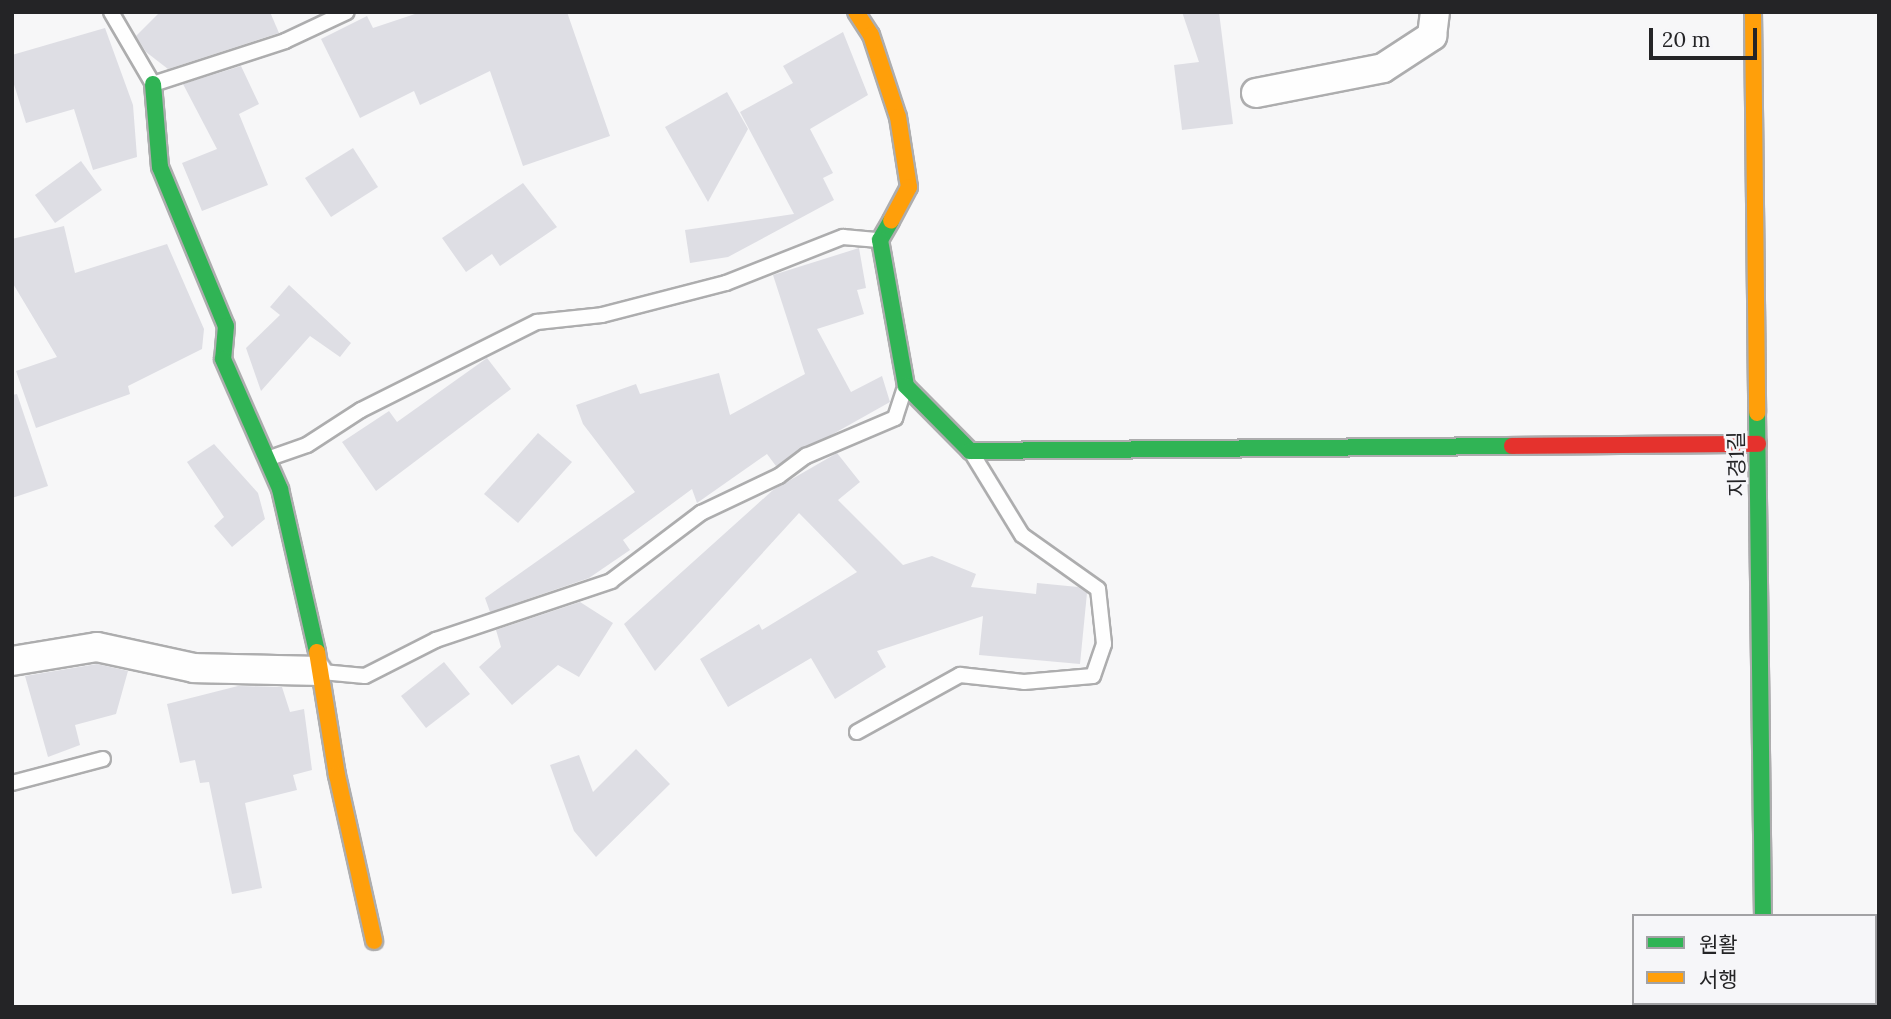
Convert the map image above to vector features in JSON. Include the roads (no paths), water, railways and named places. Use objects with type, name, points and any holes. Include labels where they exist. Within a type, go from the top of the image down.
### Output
[{"type":"street","points":[[856,12],[871,35],[898,117],[909,187],[880,240],[906,386],[970,451],[1758,444]]},
{"type":"street","points":[[1256,93],[1383,68],[1432,36],[1435,12]]},
{"type":"street","name":"지경1길","points":[[1754,12],[1763,914]]},
{"type":"street","points":[[153,84],[160,167],[226,326],[223,359],[280,489],[309,607],[317,671],[374,941]]},
{"type":"street","points":[[12,661],[97,647],[194,668],[317,671]]},
{"type":"lane","points":[[111,12],[153,84],[285,41],[347,12]]},
{"type":"lane","points":[[266,459],[307,445],[360,410],[537,322],[602,315],[726,283],[843,237],[880,240]]},
{"type":"lane","points":[[317,671],[365,676],[436,640],[611,581],[701,513],[779,476],[806,456],[895,418],[906,386]]},
{"type":"lane","points":[[857,732],[960,675],[1024,682],[1093,676],[1104,644],[1098,589],[1022,535],[970,451]]},
{"type":"lane","points":[[12,783],[103,759]]}]
